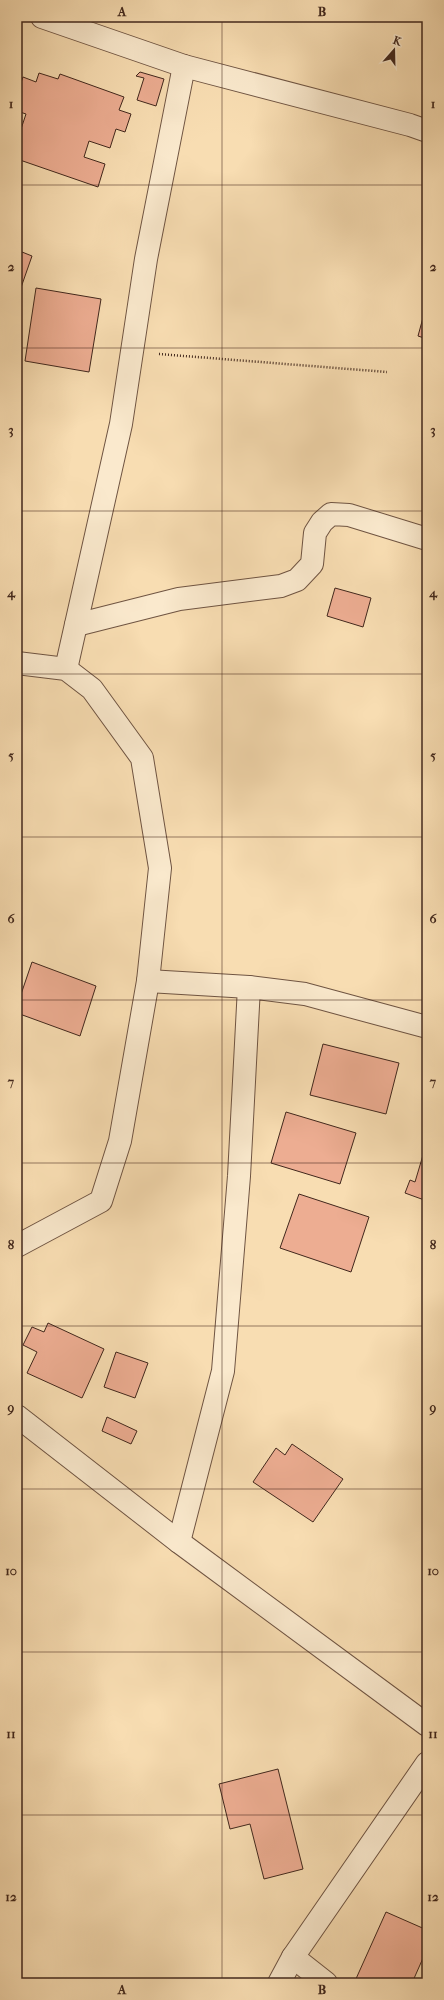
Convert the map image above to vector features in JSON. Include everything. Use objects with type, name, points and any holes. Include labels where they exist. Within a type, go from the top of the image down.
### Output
[{"type":"street","points":[[42,17],[184,66],[410,125],[427,131]]},
{"type":"street","points":[[66,669],[121,424],[146,259],[184,66]]},
{"type":"street","points":[[76,625],[179,599],[281,586],[297,580],[312,564],[315,533],[322,522],[331,514],[349,515],[427,539]]},
{"type":"street","points":[[17,663],[66,669],[92,689],[142,758],[160,868],[148,981],[120,1141],[101,1201],[17,1246]]},
{"type":"street","points":[[148,981],[249,987],[304,994],[427,1027]]},
{"type":"street","points":[[178,1542],[223,1371],[239,1176],[249,987]]},
{"type":"street","points":[[17,1416],[178,1542],[427,1725]]},
{"type":"street","points":[[279,1983],[293,1957],[427,1763]]},
{"type":"street","points":[[293,1957],[326,1983]]},
{"type":"path","points":[[132,352],[387,372]]},
{"type":"building","points":[[140,72],[164,79],[156,106],[137,100],[144,78],[136,76]]},
{"type":"building","points":[[39,73],[58,79],[60,74],[124,97],[119,110],[131,114],[125,132],[116,129],[110,148],[89,141],[84,157],[105,164],[98,187],[17,159],[17,141],[26,114],[17,111],[17,93],[23,77],[36,82]]},
{"type":"building","points":[[17,250],[32,256],[17,299]]},
{"type":"building","points":[[36,288],[101,299],[89,372],[25,361]]},
{"type":"building","points":[[427,303],[427,339],[418,336]]},
{"type":"building","points":[[335,588],[371,598],[363,627],[327,616]]},
{"type":"building","points":[[32,962],[96,986],[80,1036],[17,1013],[17,1006]]},
{"type":"building","points":[[323,1044],[399,1063],[386,1114],[310,1095]]},
{"type":"building","points":[[286,1112],[356,1133],[340,1184],[271,1163]]},
{"type":"building","points":[[426,1145],[427,1201],[405,1193],[410,1180],[415,1182]]},
{"type":"building","points":[[299,1194],[369,1217],[351,1272],[280,1248]]},
{"type":"building","points":[[48,1323],[104,1349],[82,1398],[27,1373],[37,1352],[23,1345],[32,1327],[44,1332]]},
{"type":"building","points":[[116,1352],[148,1363],[135,1398],[104,1387]]},
{"type":"building","points":[[107,1417],[137,1431],[131,1444],[102,1431]]},
{"type":"building","points":[[292,1444],[343,1479],[313,1522],[253,1482],[276,1448],[285,1455]]},
{"type":"building","points":[[278,1769],[303,1869],[264,1879],[250,1824],[230,1829],[219,1784]]},
{"type":"building","points":[[386,1912],[427,1930],[427,1949],[412,1983],[360,1983],[355,1981]]}]
